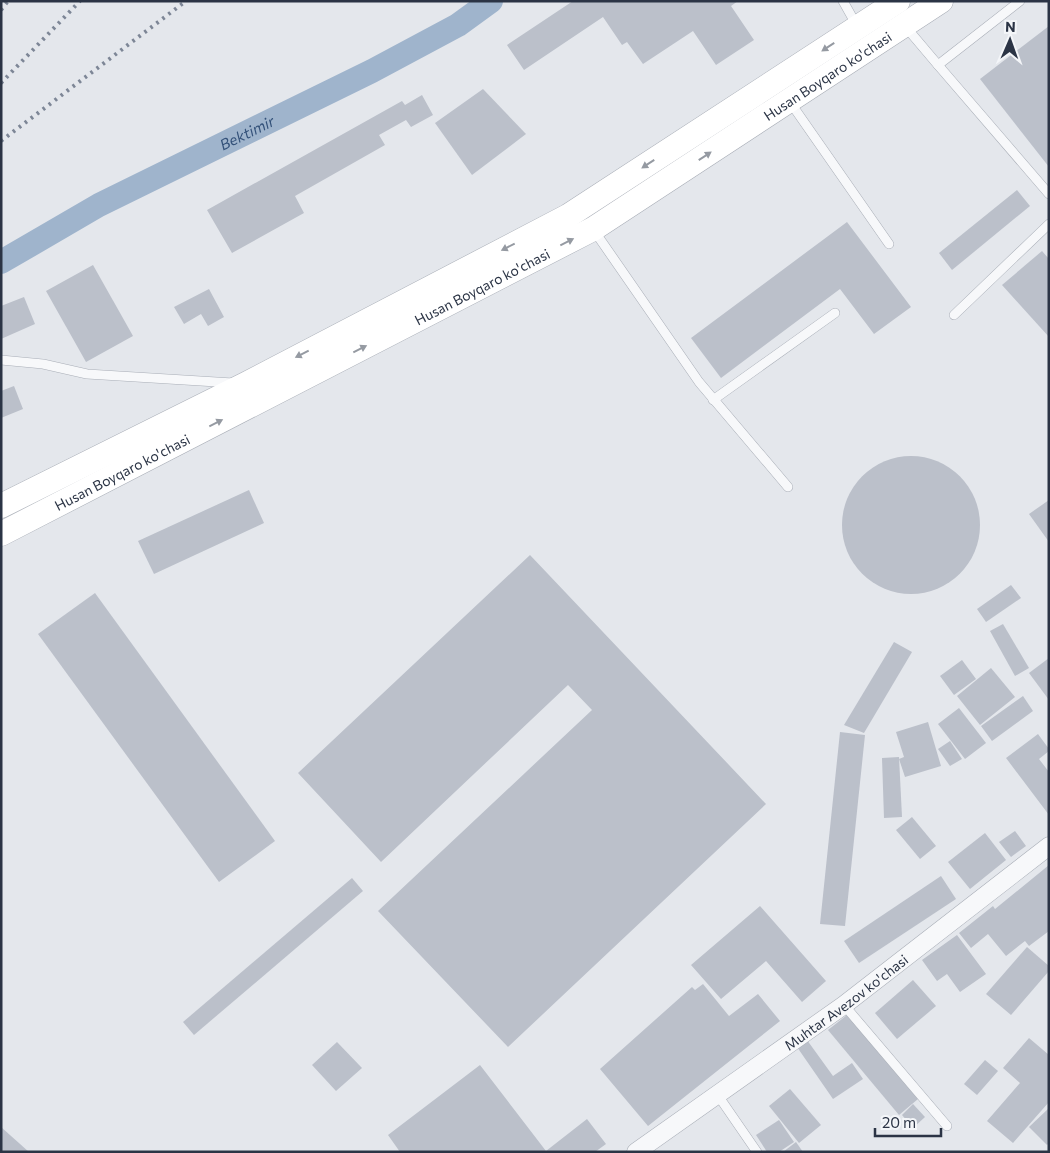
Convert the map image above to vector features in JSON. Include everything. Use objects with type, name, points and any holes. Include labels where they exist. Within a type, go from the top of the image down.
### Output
[{"type":"main road","name":"Husan Boyqaro ko'chasi","points":[[1,506],[246,384],[568,216],[898,1]]},
{"type":"main road","name":"Husan Boyqaro ko'chasi","points":[[1,534],[593,229],[941,1]]},
{"type":"street","name":"Muhtar Avezov ko'chasi","points":[[636,1152],[844,1005],[1049,846]]},
{"type":"lane","points":[[843,1],[858,28]]},
{"type":"lane","points":[[938,65],[1020,1]]},
{"type":"lane","points":[[904,26],[1049,194]]},
{"type":"lane","points":[[789,101],[889,244]]},
{"type":"lane","points":[[954,314],[1049,224]]},
{"type":"lane","points":[[593,229],[699,382],[788,487]]},
{"type":"lane","points":[[713,400],[835,313]]},
{"type":"lane","points":[[1,360],[43,364],[88,374],[246,384]]},
{"type":"lane","points":[[844,1005],[947,1126]]},
{"type":"lane","points":[[717,1094],[757,1152]]},
{"type":"building","points":[[573,1],[738,1],[731,6],[754,40],[716,65],[693,31],[643,64],[627,42],[622,45],[603,17],[524,70],[507,45]]},
{"type":"building","points":[[1049,26],[1049,167],[980,79]]},
{"type":"building","points":[[483,89],[526,134],[472,175],[435,123]]},
{"type":"building","points":[[422,95],[433,115],[411,127],[406,120],[379,135],[385,145],[295,196],[304,213],[232,253],[207,210],[402,101],[405,105]]},
{"type":"building","points":[[1017,190],[1030,206],[952,270],[939,253]]},
{"type":"building","points":[[847,222],[911,307],[874,334],[840,289],[721,378],[691,338]]},
{"type":"building","points":[[1042,251],[1049,259],[1049,337],[1002,285]]},
{"type":"building","points":[[93,265],[133,336],[86,362],[46,291]]},
{"type":"building","points":[[209,289],[224,317],[208,326],[201,314],[184,324],[174,307]]},
{"type":"building","points":[[24,297],[35,324],[1,339],[1,306]]},
{"type":"building","points":[[14,386],[23,409],[1,418],[1,391]]},
{"type":"building","points":[[911,456],[937,461],[960,476],[975,499],[980,525],[975,551],[960,574],[937,589],[911,594],[885,589],[862,574],[847,551],[842,525],[847,499],[862,476],[885,461]]},
{"type":"building","points":[[249,490],[264,523],[154,574],[138,541]]},
{"type":"building","points":[[1049,500],[1049,542],[1029,514]]},
{"type":"building","points":[[530,555],[766,804],[508,1047],[378,911],[592,710],[568,685],[381,862],[298,773]]},
{"type":"building","points":[[1011,585],[1021,598],[986,622],[977,609]]},
{"type":"building","points":[[95,593],[275,841],[219,882],[38,634]]},
{"type":"building","points":[[1003,624],[1029,668],[1015,676],[990,631]]},
{"type":"building","points":[[894,642],[912,652],[864,733],[844,725]]},
{"type":"building","points":[[1049,658],[1049,700],[1029,673]]},
{"type":"building","points":[[962,660],[976,679],[954,695],[940,676]]},
{"type":"building","points":[[991,668],[1015,697],[980,725],[957,696]]},
{"type":"building","points":[[1023,696],[1033,711],[992,741],[981,726]]},
{"type":"building","points":[[959,708],[986,743],[965,759],[938,724]]},
{"type":"building","points":[[928,722],[941,766],[905,777],[899,759],[904,757],[896,732]]},
{"type":"building","points":[[840,732],[865,735],[845,926],[820,924]]},
{"type":"building","points":[[1038,734],[1049,749],[1039,759],[1049,772],[1049,815],[1006,758]]},
{"type":"building","points":[[950,741],[962,759],[950,766],[938,749]]},
{"type":"building","points":[[899,757],[902,817],[884,818],[882,758]]},
{"type":"building","points":[[912,817],[936,846],[920,859],[896,830]]},
{"type":"building","points":[[1015,831],[1026,846],[1011,857],[999,842]]},
{"type":"building","points":[[985,833],[1006,860],[970,889],[948,862]]},
{"type":"building","points":[[1049,865],[1049,931],[1029,946],[1025,941],[1006,956],[988,934],[971,948],[959,933],[993,906],[995,909]]},
{"type":"building","points":[[941,876],[956,899],[859,963],[844,941]]},
{"type":"building","points":[[352,878],[363,891],[194,1035],[183,1022]]},
{"type":"building","points":[[760,906],[826,981],[802,1002],[766,961],[721,999],[691,965]]},
{"type":"building","points":[[957,935],[986,974],[960,992],[947,974],[937,981],[922,960]]},
{"type":"building","points":[[1027,947],[1049,966],[1049,971],[1011,1015],[986,994]]},
{"type":"building","points":[[913,980],[936,1006],[897,1039],[875,1013]]},
{"type":"building","points":[[703,984],[729,1016],[758,994],[780,1021],[648,1126],[600,1069],[692,987],[695,990]]},
{"type":"building","points":[[847,1015],[918,1099],[899,1115],[828,1030]]},
{"type":"building","points":[[1029,1038],[1049,1055],[1049,1102],[1013,1143],[987,1121],[1020,1083],[1003,1068]]},
{"type":"building","points":[[807,1040],[833,1076],[852,1063],[863,1079],[833,1099],[797,1047]]},
{"type":"building","points":[[337,1042],[362,1068],[336,1091],[312,1065]]},
{"type":"building","points":[[985,1060],[998,1071],[977,1095],[964,1084]]},
{"type":"building","points":[[480,1065],[546,1151],[587,1119],[606,1144],[595,1152],[400,1152],[388,1135]]},
{"type":"building","points":[[790,1089],[821,1125],[799,1143],[769,1106]]},
{"type":"building","points":[[913,1104],[925,1117],[913,1128],[902,1115]]},
{"type":"building","points":[[1049,1108],[1049,1143],[1047,1145],[1029,1127]]},
{"type":"building","points":[[779,1120],[794,1142],[779,1152],[767,1152],[756,1135]]},
{"type":"building","points":[[1,1127],[29,1152],[1,1152]]},
{"type":"building","points":[[796,1142],[803,1152],[783,1152]]},
{"type":"waterway","name":"Bektimir","points":[[1,262],[99,205],[372,71],[458,25],[491,1]]},
{"type":"railway","points":[[1,10],[8,1]]},
{"type":"railway","points":[[1,83],[80,1]]},
{"type":"railway","points":[[1,141],[186,1]]}]
